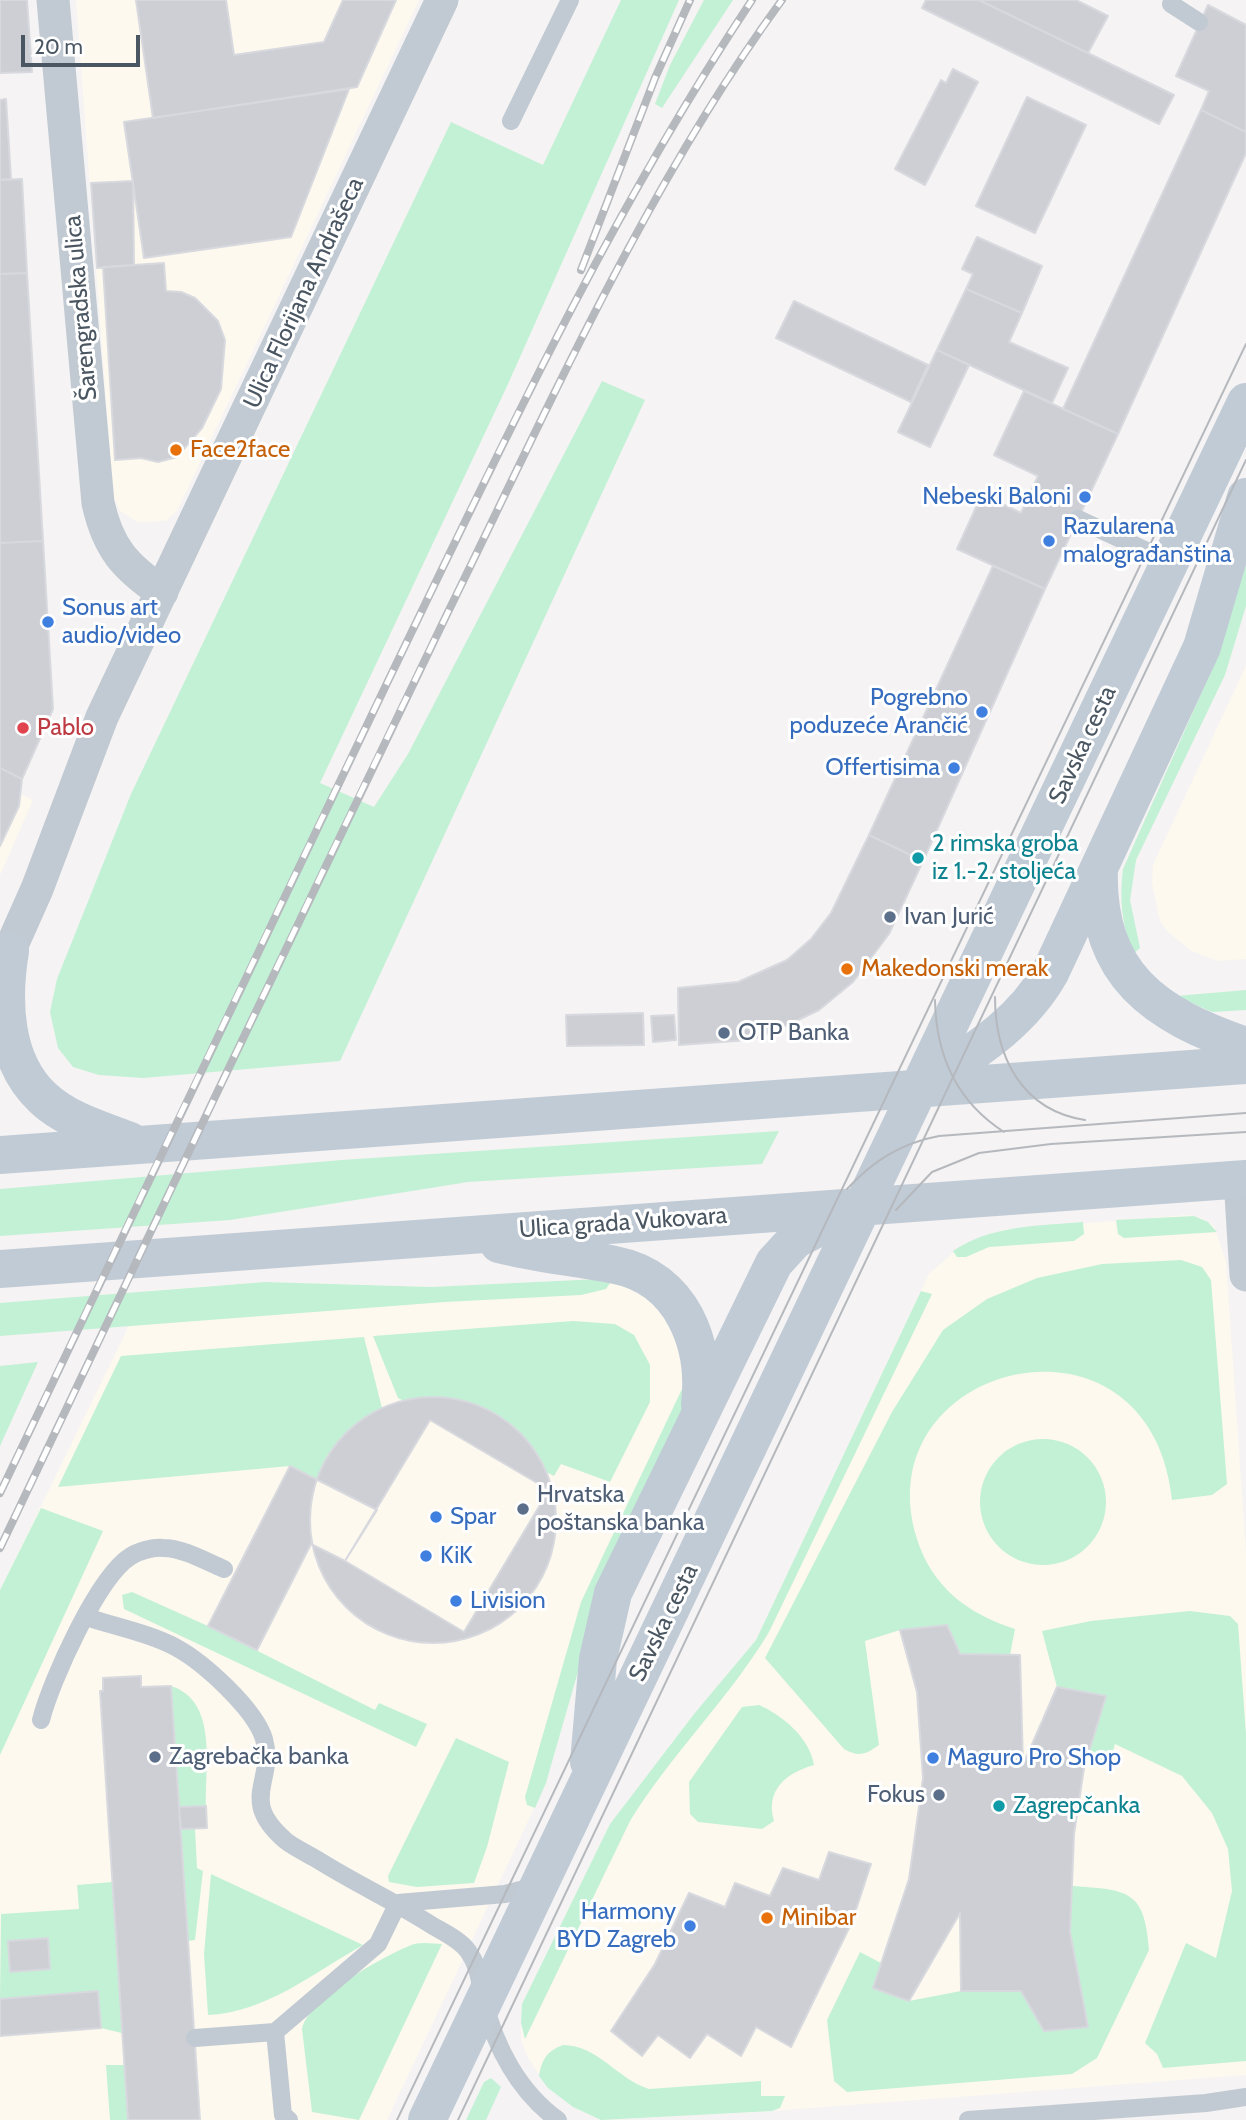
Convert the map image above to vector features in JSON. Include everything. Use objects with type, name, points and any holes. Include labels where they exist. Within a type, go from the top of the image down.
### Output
[{"type":"main road","name":"Savska cesta","points":[[427,2120],[1246,402]]},
{"type":"main road","points":[[919,1088],[987,1044],[1030,1005],[1050,973],[1202,647],[1246,496]]},
{"type":"main road","points":[[1100,864],[1101,911],[1111,942],[1131,981],[1152,1002],[1183,1021],[1246,1046]]},
{"type":"main road","points":[[5,962],[5,1014],[18,1061],[42,1097],[65,1113],[138,1145]]},
{"type":"main road","points":[[0,1155],[1246,1065]]},
{"type":"main road","name":"Ulica grada Vukovara","points":[[0,1269],[1243,1179]]},
{"type":"main road","points":[[587,1784],[598,1659],[613,1593],[764,1280],[783,1250],[827,1222],[862,1206]]},
{"type":"main road","points":[[467,1235],[527,1251],[615,1265],[652,1280],[680,1307],[691,1324],[702,1367],[699,1415]]},
{"type":"street","name":"Šarengradska ulica","points":[[52,0],[97,503],[103,529],[114,549],[132,572],[162,592]]},
{"type":"street","name":"Ulica Florijana Andrašeca","points":[[5,962],[37,888],[102,717],[442,0]]},
{"type":"street","points":[[1243,1179],[1246,1275]]},
{"type":"lane","points":[[511,121],[569,0]]},
{"type":"lane","points":[[1171,4],[1199,22]]},
{"type":"lane","points":[[1079,519],[1170,562]]},
{"type":"lane","points":[[41,1720],[49,1688],[86,1617],[114,1573],[131,1556],[162,1548],[182,1552],[224,1569]]},
{"type":"lane","points":[[86,1617],[176,1647],[207,1670],[242,1705],[264,1740],[265,1757],[258,1798],[261,1810],[270,1822],[286,1841],[348,1879],[398,1903],[466,1949],[478,1970],[496,2039],[507,2062],[535,2098],[558,2120]]},
{"type":"lane","points":[[398,1903],[505,1894],[539,1885]]},
{"type":"lane","points":[[195,2038],[275,2032],[378,1944],[398,1903]]},
{"type":"lane","points":[[275,2032],[283,2115],[289,2120]]},
{"type":"lane","points":[[968,2120],[1206,2103],[1246,2097]]},
{"type":"shaded area","points":[[76,0],[419,0],[177,511],[166,521],[138,522],[120,511],[113,496]]},
{"type":"shaded area","points":[[1246,666],[1246,959],[1218,961],[1191,951],[1167,931],[1160,921],[1152,883],[1153,865]]},
{"type":"shaded area","points":[[0,784],[33,800],[0,875]]},
{"type":"shaded area","points":[[1188,1215],[1201,1218],[1214,1226],[1226,1261],[1246,1553],[1246,2075],[772,2111],[601,2120],[573,2107],[548,2088],[528,2058],[521,2039],[522,2004],[610,1824],[694,1714],[756,1640],[929,1274],[962,1245],[1002,1230]]},
{"type":"shaded area","points":[[599,1279],[631,1285],[665,1310],[691,1370],[590,1630],[546,1783],[387,2120],[0,2120],[0,1590],[146,1291],[265,1282],[431,1287]]},
{"type":"green space","points":[[621,0],[679,0],[508,384],[320,783],[374,807],[408,754],[602,381],[645,400],[340,1061],[143,1078],[99,1075],[73,1067],[58,1048],[50,1012],[57,979],[131,794],[451,122],[543,165]]},
{"type":"green space","points":[[704,0],[733,0],[662,108],[655,104],[670,65]]},
{"type":"green space","points":[[1246,562],[1246,606],[1225,675],[1136,860],[1130,900],[1140,948],[1133,954],[1122,912],[1123,869],[1217,658]]},
{"type":"green space","points":[[1246,990],[1246,1010],[1212,1012],[1176,996]]},
{"type":"green space","points":[[779,1131],[762,1164],[468,1182],[230,1220],[0,1236],[0,1189],[342,1160]]},
{"type":"green space","points":[[1194,1216],[1208,1222],[1217,1232],[1124,1238],[1118,1234],[1116,1220]]},
{"type":"green space","points":[[1083,1222],[1084,1234],[1074,1241],[989,1247],[966,1257],[957,1257],[953,1251],[968,1242],[999,1231]]},
{"type":"green space","points":[[1181,1260],[1202,1267],[1211,1280],[1227,1484],[1212,1495],[1172,1500],[1152,1434],[1115,1393],[1067,1374],[1016,1375],[968,1394],[931,1429],[911,1478],[917,1539],[932,1571],[942,1585],[967,1607],[1015,1629],[1010,1655],[960,1654],[947,1625],[900,1630],[865,1641],[879,1745],[862,1754],[844,1749],[765,1658],[892,1412],[943,1330],[987,1299],[1037,1278],[1102,1264]]},
{"type":"green space","points":[[612,1280],[606,1289],[581,1295],[445,1302],[0,1336],[0,1303],[265,1282],[431,1287]]},
{"type":"green space","points":[[921,1291],[932,1294],[769,1632],[630,1821],[525,2039],[521,2023],[522,2004],[610,1824],[694,1714],[756,1640]]},
{"type":"green space","points":[[573,1321],[615,1324],[634,1335],[650,1365],[650,1402],[610,1482],[561,1464],[554,1476],[398,1398],[373,1336]]},
{"type":"green space","points":[[364,1337],[382,1408],[398,1412],[339,1490],[290,1466],[58,1487],[121,1356]]},
{"type":"green space","points":[[38,1362],[0,1446],[0,1366]]},
{"type":"green space","points":[[691,1370],[690,1398],[590,1630],[546,1783],[535,1808],[527,1805],[525,1797],[581,1602]]},
{"type":"green space","points":[[1043,1439],[1067,1444],[1087,1458],[1101,1478],[1106,1502],[1101,1526],[1087,1546],[1067,1560],[1043,1565],[1019,1560],[999,1546],[985,1526],[980,1502],[985,1478],[999,1458],[1019,1444]]},
{"type":"green space","points":[[41,1508],[103,1531],[0,1755],[0,1590]]},
{"type":"green space","points":[[132,1592],[208,1626],[375,1710],[379,1703],[427,1724],[416,1747],[124,1609],[122,1595]]},
{"type":"green space","points":[[1190,1611],[1230,1616],[1238,1624],[1246,1734],[1246,2061],[1163,2068],[1157,2054],[1145,2043],[1186,1943],[1216,1958],[1232,1891],[1228,1849],[1212,1813],[1182,1776],[1115,1744],[1109,1765],[1087,1759],[1106,1696],[1057,1687],[1042,1631],[1091,1621]]},
{"type":"green space","points":[[171,1686],[186,1694],[196,1705],[202,1720],[207,1754],[206,1806],[179,1807]]},
{"type":"green space","points":[[759,1705],[794,1729],[807,1746],[814,1765],[795,1773],[780,1784],[773,1800],[774,1821],[762,1829],[698,1822],[690,1814],[689,1782],[742,1707]]},
{"type":"green space","points":[[456,1738],[509,1762],[487,1847],[474,1883],[417,1887],[389,1882],[388,1876]]},
{"type":"green space","points":[[195,1828],[197,1868],[203,1871],[195,1940],[188,1941],[181,1829]]},
{"type":"green space","points":[[211,1874],[363,1945],[269,1999],[229,2013],[208,2015],[204,1954]]},
{"type":"green space","points":[[112,1882],[122,2033],[101,2028],[98,1991],[0,1999],[1,1914],[79,1909],[77,1885]]},
{"type":"green space","points":[[1072,1886],[1107,1889],[1130,1897],[1143,1915],[1147,1930],[1149,1950],[1097,2058],[1072,2074],[847,2092],[834,2081],[827,2020],[860,1952],[881,1963],[873,1988],[909,2001],[961,1991],[1021,1991],[1044,2031],[1087,2027],[1070,1932]]},
{"type":"green space","points":[[413,1944],[442,1944],[359,2120],[312,2112],[302,2029],[307,2017],[331,1992],[381,1960]]},
{"type":"green space","points":[[563,2045],[587,2050],[627,2078],[649,2089],[761,2081],[761,2096],[785,2096],[780,2108],[772,2111],[601,2120],[573,2107],[548,2088],[539,2076],[546,2056]]},
{"type":"green space","points":[[106,2065],[125,2065],[128,2120],[110,2120]]},
{"type":"green space","points":[[491,2078],[501,2087],[486,2120],[466,2120],[484,2082]]},
{"type":"building","points":[[0,0],[27,0],[32,72],[0,73]]},
{"type":"building","points":[[136,0],[226,0],[234,55],[324,42],[343,0],[396,0],[357,87],[153,118]]},
{"type":"building","points":[[926,0],[979,0],[1174,95],[1159,124],[922,8]]},
{"type":"building","points":[[979,0],[1076,0],[1108,16],[1088,53]]},
{"type":"building","points":[[1208,5],[1246,25],[1246,132],[1201,110],[1209,91],[1176,76]]},
{"type":"building","points":[[953,69],[978,82],[925,185],[895,169],[941,80],[946,83]]},
{"type":"building","points":[[349,89],[291,237],[144,258],[124,122]]},
{"type":"building","points":[[1027,97],[1086,125],[1035,233],[976,206]]},
{"type":"building","points":[[6,99],[11,179],[0,180],[0,100]]},
{"type":"building","points":[[1201,110],[1246,132],[1246,153],[1118,434],[1063,409]]},
{"type":"building","points":[[22,179],[27,273],[0,274],[0,180]]},
{"type":"building","points":[[133,181],[134,265],[97,268],[91,183]]},
{"type":"building","points":[[977,237],[1042,266],[1022,313],[966,289],[973,274],[962,269]]},
{"type":"building","points":[[164,263],[166,291],[181,292],[195,298],[218,321],[225,340],[221,389],[202,428],[177,457],[158,462],[141,458],[115,460],[103,267]]},
{"type":"building","points":[[27,273],[43,541],[0,543],[0,274]]},
{"type":"building","points":[[966,289],[1022,313],[1009,342],[1068,368],[1052,403],[937,350]]},
{"type":"building","points":[[794,301],[928,365],[911,402],[776,338]]},
{"type":"building","points":[[937,350],[969,365],[930,447],[898,432]]},
{"type":"building","points":[[1024,391],[1118,434],[1045,589],[957,549],[982,494],[1021,513],[1038,476],[994,455]]},
{"type":"building","points":[[43,541],[53,709],[22,779],[0,768],[0,543]]},
{"type":"building","points":[[993,566],[1045,589],[923,861],[869,835]]},
{"type":"building","points":[[0,768],[22,779],[19,806],[0,846]]},
{"type":"building","points":[[869,835],[923,861],[889,934],[853,982],[819,1010],[773,1032],[749,1040],[679,1045],[678,988],[738,982],[787,960],[811,939],[831,913]]},
{"type":"building","points":[[643,1013],[644,1045],[567,1046],[566,1015]]},
{"type":"building","points":[[674,1015],[676,1040],[653,1042],[651,1016]]},
{"type":"building","points":[[445,1397],[469,1402],[491,1411],[520,1433],[536,1451],[547,1473],[554,1496],[554,1544],[547,1567],[536,1589],[520,1607],[502,1623],[469,1638],[445,1643],[421,1643],[397,1638],[364,1623],[330,1589],[312,1544],[310,1508],[315,1484],[330,1451],[364,1417],[409,1399]]},
{"type":"building","points":[[430,1420],[549,1490],[464,1632],[345,1561]]},
{"type":"building","points":[[290,1466],[377,1510],[345,1561],[311,1544],[257,1650],[208,1626]]},
{"type":"building","name":"Zagrepčanka","points":[[947,1625],[960,1654],[1020,1655],[1023,1765],[1057,1687],[1106,1696],[1084,1768],[1074,1834],[1070,1932],[1088,2027],[1044,2031],[1021,1991],[961,1991],[960,1913],[909,2001],[873,1988],[909,1879],[923,1778],[917,1692],[900,1630]]},
{"type":"building","points":[[141,1676],[141,1687],[171,1686],[200,2120],[128,2120],[100,1691],[103,1691],[103,1678]]},
{"type":"building","points":[[206,1806],[207,1828],[181,1829],[179,1807]]},
{"type":"building","points":[[829,1852],[871,1864],[852,1922],[791,2047],[756,2027],[741,2056],[707,2034],[690,2058],[658,2035],[642,2056],[611,2031],[655,1964],[689,1893],[725,1907],[735,1883],[770,1896],[783,1868],[819,1880]]},
{"type":"building","points":[[48,1938],[50,1969],[10,1972],[8,1941]]},
{"type":"building","points":[[98,1991],[101,2028],[0,2036],[0,1999]]},
{"type":"tram line","points":[[397,2120],[1246,344]]},
{"type":"tram line","points":[[458,2120],[1246,460]]},
{"type":"tram line","points":[[995,997],[1000,1040],[1016,1077],[1028,1092],[1044,1105],[1085,1120]]},
{"type":"tram line","points":[[935,1000],[939,1039],[952,1075],[973,1106],[1004,1132]]},
{"type":"tram line","points":[[847,1189],[867,1170],[900,1148],[939,1136],[1246,1113]]},
{"type":"tram line","points":[[896,1210],[932,1172],[979,1153],[1051,1144],[1246,1132]]},
{"type":"railway","points":[[581,270],[655,78],[690,0]]},
{"type":"railway","points":[[0,1493],[339,782],[558,334],[651,164],[752,0]]},
{"type":"railway","points":[[0,1548],[562,377],[687,144],[733,70],[782,0]]},
{"type":"place","name":"Face2face","points":[[176,450]]},
{"type":"place","name":"Nebeski Baloni","points":[[1085,497]]},
{"type":"place","name":"Razularena malograđanština","points":[[1049,541]]},
{"type":"place","name":"Sonus art audio/video","points":[[48,622]]},
{"type":"place","name":"Pogrebno poduzeće Arančić","points":[[982,712]]},
{"type":"place","name":"Pablo","points":[[23,728]]},
{"type":"place","name":"Offertisima","points":[[954,768]]},
{"type":"place","name":"2 rimska groba iz 1.-2. stoljeća","points":[[918,858]]},
{"type":"place","name":"Ivan Jurić","points":[[890,917]]},
{"type":"place","name":"Makedonski merak","points":[[847,969]]},
{"type":"place","name":"OTP Banka","points":[[724,1033]]},
{"type":"place","name":"Hrvatska poštanska banka","points":[[523,1509]]},
{"type":"place","name":"Spar","points":[[436,1517]]},
{"type":"place","name":"KiK","points":[[426,1556]]},
{"type":"place","name":"Livision","points":[[456,1601]]},
{"type":"place","name":"Zagrebačka banka","points":[[155,1757]]},
{"type":"place","name":"Maguro Pro Shop","points":[[933,1758]]},
{"type":"place","name":"Fokus","points":[[939,1795]]},
{"type":"place","name":"Zagrepčanka","points":[[999,1806]]},
{"type":"place","name":"Minibar","points":[[767,1918]]},
{"type":"place","name":"Harmony BYD Zagreb","points":[[690,1926]]}]
